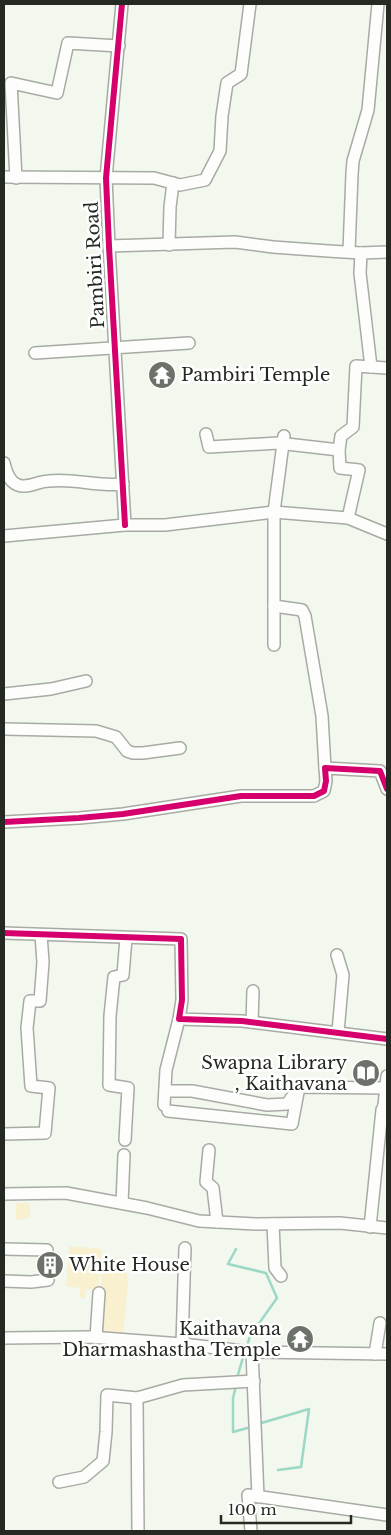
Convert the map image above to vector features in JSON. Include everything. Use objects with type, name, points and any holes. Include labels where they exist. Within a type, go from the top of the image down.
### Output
[{"type":"street","name":"Pambiri Road","points":[[122,4],[106,178],[125,525]]},
{"type":"street","points":[[4,177],[154,178],[180,185],[205,180],[220,151],[222,116],[227,83],[241,74],[250,4]]},
{"type":"street","points":[[371,367],[360,273],[355,252],[352,174],[368,110],[378,4]]},
{"type":"street","points":[[16,178],[11,83],[57,93],[68,43],[119,46]]},
{"type":"street","points":[[170,245],[170,207],[173,183]]},
{"type":"street","points":[[109,246],[235,242],[273,247],[387,252]]},
{"type":"street","points":[[36,353],[190,343]]},
{"type":"street","points":[[348,518],[359,470],[340,468],[339,450],[341,436],[354,427],[356,366],[387,368]]},
{"type":"street","points":[[206,434],[209,447],[284,440],[339,450]]},
{"type":"street","points":[[274,645],[274,512],[284,440]]},
{"type":"street","points":[[4,463],[7,475],[15,484],[22,486],[47,481],[72,480],[108,486],[123,484]]},
{"type":"street","points":[[4,536],[125,525],[165,525],[274,512],[348,518],[387,534]]},
{"type":"street","points":[[4,822],[114,815],[234,797],[314,796],[324,791],[325,768],[322,716],[305,616],[302,610],[274,606]]},
{"type":"street","points":[[4,694],[51,689],[86,681]]},
{"type":"street","points":[[4,730],[96,731],[116,737],[127,751],[133,753],[180,748]]},
{"type":"street","points":[[325,768],[380,771],[387,789]]},
{"type":"street","points":[[4,934],[181,939],[182,1000],[166,1070],[166,1108],[292,1124],[299,1087]]},
{"type":"street","points":[[4,1134],[45,1133],[49,1088],[31,1086],[27,1028],[30,1001],[40,1001],[43,962],[41,935]]},
{"type":"street","points":[[125,1140],[128,1088],[109,1085],[109,1076],[110,1016],[114,976],[123,975],[126,938]]},
{"type":"street","points":[[337,955],[343,975],[338,1032]]},
{"type":"street","points":[[252,1022],[254,991]]},
{"type":"street","points":[[179,1019],[252,1022],[387,1039]]},
{"type":"street","points":[[299,1087],[387,1082],[370,1227]]},
{"type":"street","points":[[165,1091],[192,1091],[267,1104],[287,1104],[299,1087]]},
{"type":"street","points":[[209,1150],[206,1182],[213,1188],[217,1222]]},
{"type":"street","points":[[122,1203],[124,1155]]},
{"type":"street","points":[[4,1194],[66,1193],[122,1203],[199,1221],[273,1224],[340,1222],[387,1228]]},
{"type":"street","points":[[273,1224],[275,1268],[281,1276]]},
{"type":"street","points":[[182,1344],[185,1248]]},
{"type":"street","points":[[4,1249],[47,1250]]},
{"type":"street","points":[[4,1281],[31,1282],[48,1280]]},
{"type":"street","points":[[96,1337],[99,1293]]},
{"type":"street","points":[[374,1354],[380,1323]]},
{"type":"street","points":[[4,1338],[96,1337],[252,1352],[387,1354]]},
{"type":"street","points":[[252,1352],[258,1497]]},
{"type":"street","points":[[59,1482],[84,1477],[103,1461],[106,1432],[106,1395],[137,1398],[183,1386],[254,1381]]},
{"type":"street","points":[[137,1398],[138,1531]]},
{"type":"street","points":[[251,1531],[248,1496],[387,1514]]},
{"type":"shaded area","points":[[16,1203],[30,1203],[30,1218],[16,1220]]},
{"type":"shaded area","points":[[69,1246],[102,1249],[98,1290],[86,1289],[85,1299],[80,1297],[80,1288],[66,1286]]},
{"type":"shaded area","points":[[116,1257],[126,1262],[128,1283],[123,1335],[99,1331],[103,1258]]},
{"type":"waterway","points":[[236,1249],[228,1264],[266,1273],[277,1298],[250,1336],[246,1349]]},
{"type":"waterway","points":[[237,1378],[244,1354]]},
{"type":"waterway","points":[[236,1386],[233,1398],[233,1432],[251,1427]]},
{"type":"waterway","points":[[258,1424],[309,1409],[301,1467],[278,1470]]},
{"type":"cycle path","points":[[122,4],[106,178],[125,525]]},
{"type":"cycle path","points":[[4,822],[123,814],[241,796],[314,796],[324,791],[326,781],[325,768],[380,771],[387,789]]},
{"type":"cycle path","points":[[4,933],[181,939],[182,1000],[179,1019],[242,1021],[387,1039]]},
{"type":"place","name":"Pambiri Temple","points":[[162,375]]},
{"type":"place","name":"Swapna Library , Kaithavana","points":[[366,1073]]},
{"type":"place","name":"White House","points":[[50,1265]]},
{"type":"place","name":"Kaithavana Dharmashastha Temple","points":[[300,1339]]}]
